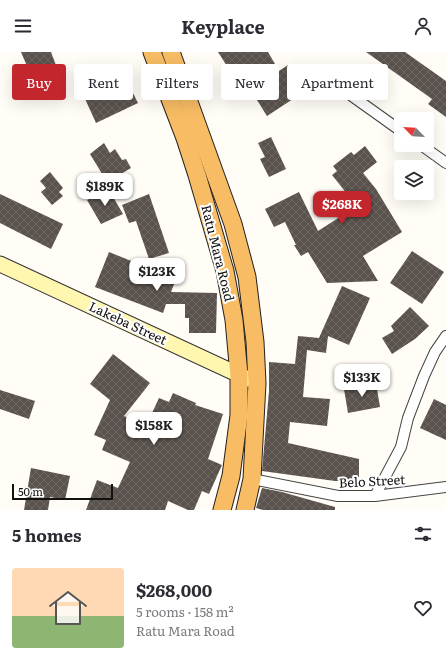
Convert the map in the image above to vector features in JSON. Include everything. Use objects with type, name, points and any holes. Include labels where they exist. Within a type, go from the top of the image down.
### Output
[{"type":"highway","name":"Ratu Mara Road","points":[[152,52],[185,138],[225,271],[234,320],[239,374],[239,415],[230,476],[222,510]]},
{"type":"highway","name":"Ratu Mara Road","points":[[171,52],[222,190],[241,252],[251,308],[255,342],[257,383],[252,479],[245,510]]},
{"type":"highway","points":[[230,476],[252,479]]},
{"type":"main road","name":"Lakeba Street","points":[[0,264],[257,383]]},
{"type":"street","points":[[358,100],[394,126]]},
{"type":"street","points":[[431,152],[446,163]]},
{"type":"street","points":[[375,496],[401,447],[408,418],[424,376],[435,352],[446,336]]},
{"type":"street","name":"Belo Street","points":[[252,479],[338,496],[375,496],[446,487]]},
{"type":"building","points":[[21,52],[51,52],[56,64],[26,64]]},
{"type":"building","points":[[218,52],[268,52],[275,64],[226,64]]},
{"type":"building","points":[[366,52],[405,52],[446,81],[446,117],[428,104],[432,99],[388,68],[388,64],[383,64]]},
{"type":"building","points":[[287,66],[287,100],[291,100],[267,116],[257,100],[279,100],[279,71]]},
{"type":"building","points":[[133,93],[138,103],[96,123],[86,100],[133,100]]},
{"type":"building","points":[[271,137],[286,169],[269,177],[260,159],[265,157],[258,143]]},
{"type":"building","points":[[104,143],[110,153],[115,149],[122,160],[126,159],[131,168],[107,182],[90,154]]},
{"type":"building","points":[[365,146],[377,162],[363,173],[376,189],[402,232],[363,256],[378,281],[327,283],[308,252],[301,256],[294,245],[296,245],[285,222],[274,227],[265,209],[299,192],[318,231],[343,215],[341,212],[355,204],[332,175],[337,171],[333,166],[351,152],[354,155]]},
{"type":"building","points":[[50,172],[63,188],[59,192],[63,196],[52,205],[41,192],[46,188],[40,181]]},
{"type":"building","points":[[109,190],[123,214],[101,224],[87,200]]},
{"type":"building","points":[[0,194],[63,224],[51,249],[0,223]]},
{"type":"building","points":[[149,194],[169,253],[149,259],[136,221],[129,223],[122,205]]},
{"type":"building","points":[[412,251],[444,272],[422,304],[390,283]]},
{"type":"building","points":[[109,252],[176,279],[171,292],[217,293],[216,333],[189,333],[189,318],[185,318],[185,304],[166,304],[163,313],[95,287]]},
{"type":"building","points":[[342,286],[370,298],[349,345],[328,336],[326,353],[307,350],[303,397],[330,399],[327,426],[290,422],[288,443],[359,459],[359,477],[345,481],[335,481],[262,471],[269,391],[269,362],[295,364],[298,336],[319,338]]},
{"type":"building","points":[[410,307],[429,326],[415,339],[392,354],[382,338],[394,331],[391,326]]},
{"type":"building","points":[[113,354],[150,383],[124,416],[146,426],[159,398],[169,402],[173,393],[196,403],[195,405],[223,414],[208,459],[222,465],[209,494],[202,491],[194,510],[188,510],[168,501],[165,510],[86,510],[97,480],[118,488],[130,462],[102,450],[106,440],[94,435],[110,400],[90,384]]},
{"type":"building","points":[[376,383],[380,407],[348,413],[344,389]]},
{"type":"building","points":[[0,390],[35,401],[29,419],[0,409]]},
{"type":"building","points":[[434,399],[446,405],[446,440],[420,428]]},
{"type":"building","points":[[31,468],[70,476],[65,500],[50,497],[48,510],[24,510]]},
{"type":"building","points":[[262,488],[335,507],[335,510],[263,510],[256,508]]}]
